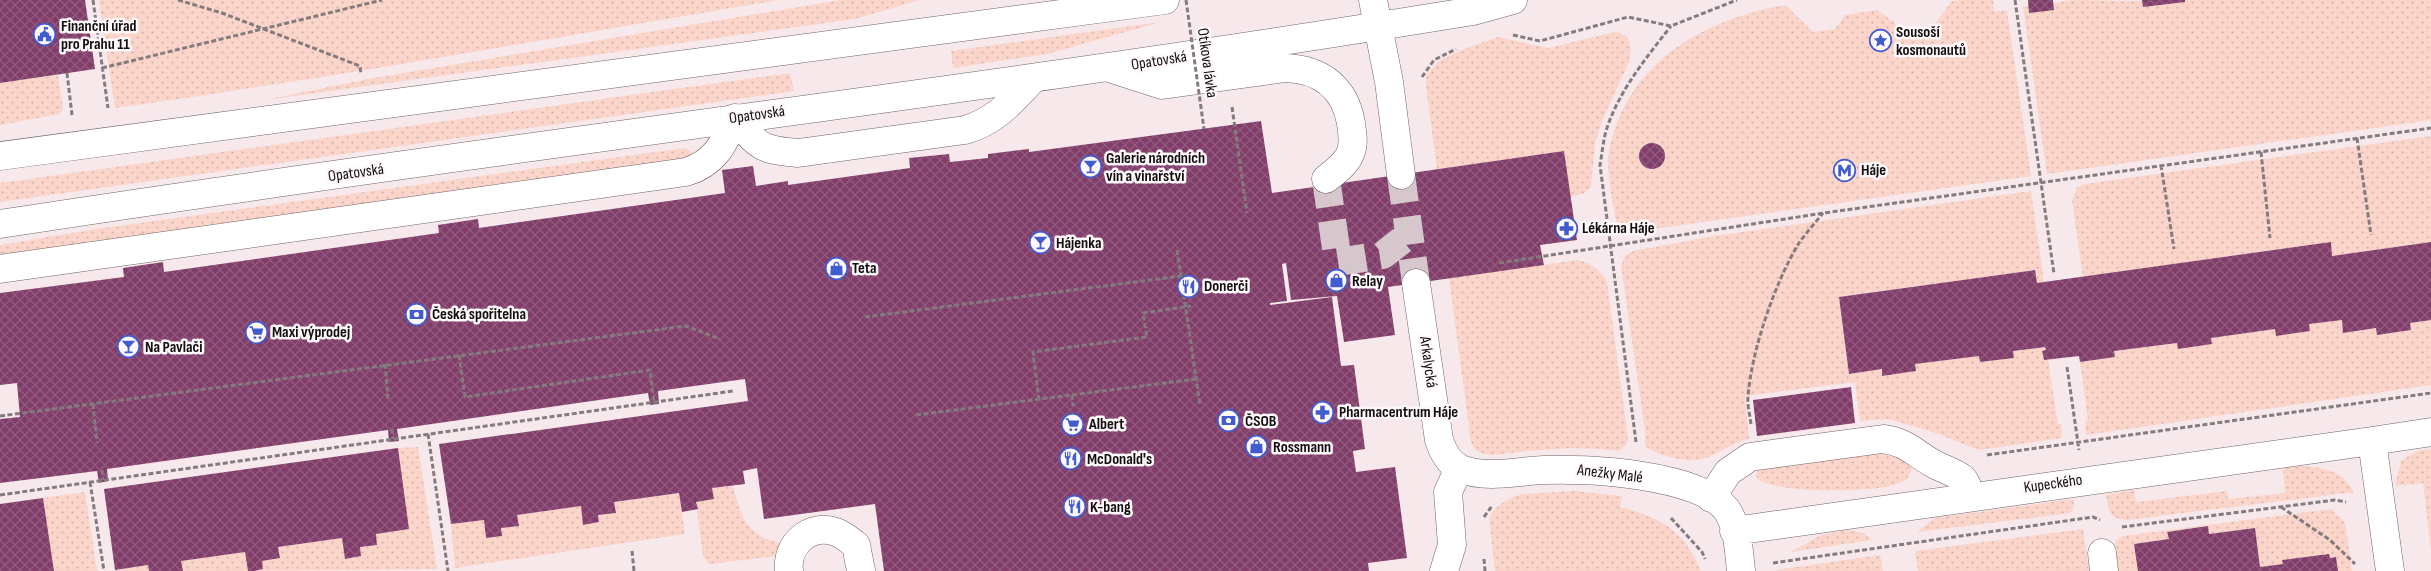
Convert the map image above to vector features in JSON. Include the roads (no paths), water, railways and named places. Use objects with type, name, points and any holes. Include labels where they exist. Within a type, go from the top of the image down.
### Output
[{"type":"main road","points":[[0,156],[1165,0]]},
{"type":"main road","points":[[1373,0],[1389,82],[1401,175]]},
{"type":"main road","name":"Opatovská","points":[[0,224],[735,118],[1109,68],[1473,12],[1513,0]]},
{"type":"main road","points":[[1109,68],[1162,85],[1285,68],[1302,70],[1320,77],[1344,98],[1354,142],[1350,156],[1326,179]]},
{"type":"main road","points":[[0,269],[686,172],[699,168],[722,148],[735,118],[756,143],[771,151],[798,153],[965,130],[983,124],[1003,111],[1033,79]]},
{"type":"main road","name":"Arkalycká","points":[[1416,283],[1439,440],[1446,456],[1459,468]]},
{"type":"main road","name":"Kupeckého","points":[[1734,531],[2431,432]]},
{"type":"main road","points":[[1711,498],[1728,472],[1750,457],[1877,439],[1896,441],[1911,447],[1934,464],[1956,474],[1968,486],[1970,496]]},
{"type":"main road","points":[[2372,441],[2390,571]]},
{"type":"main road","points":[[1444,571],[1452,545],[1448,492],[1459,468]]},
{"type":"main road","name":"Anežky Malé","points":[[1459,468],[1472,472],[1494,473],[1568,469],[1638,476],[1677,484],[1711,498],[1724,507],[1731,518],[1741,569]]},
{"type":"main road","points":[[789,571],[789,559],[797,541],[818,529],[836,532],[856,544],[861,571]]},
{"type":"tunnel","points":[[1401,175],[1416,283]]},
{"type":"tunnel","points":[[1326,179],[1338,262],[1383,255],[1410,234]]},
{"type":"place","name":"Finanční úřad pro Prahu 11","points":[[45,35]]},
{"type":"place","name":"Sousoší kosmonautů","points":[[1880,41]]},
{"type":"place","name":"Galerie národních vín a vinařství","points":[[1090,167]]},
{"type":"place","name":"Háje","points":[[1845,170]]},
{"type":"place","name":"Lékárna Háje","points":[[1566,228]]},
{"type":"place","name":"Hájenka","points":[[1040,243]]},
{"type":"place","name":"Teta","points":[[836,268]]},
{"type":"place","name":"Relay","points":[[1336,281]]},
{"type":"place","name":"Donerči","points":[[1188,286]]},
{"type":"place","name":"Česká spořitelna","points":[[416,314]]},
{"type":"place","name":"Maxi výprodej","points":[[256,332]]},
{"type":"place","name":"Na Pavlači","points":[[129,347]]},
{"type":"place","name":"Pharmacentrum Háje","points":[[1323,412]]},
{"type":"place","name":"ČSOB","points":[[1229,421]]},
{"type":"place","name":"Albert","points":[[1073,424]]},
{"type":"place","name":"Rossmann","points":[[1257,447]]},
{"type":"place","name":"McDonald's","points":[[1071,459]]},
{"type":"place","name":"K-bang","points":[[1074,507]]}]
